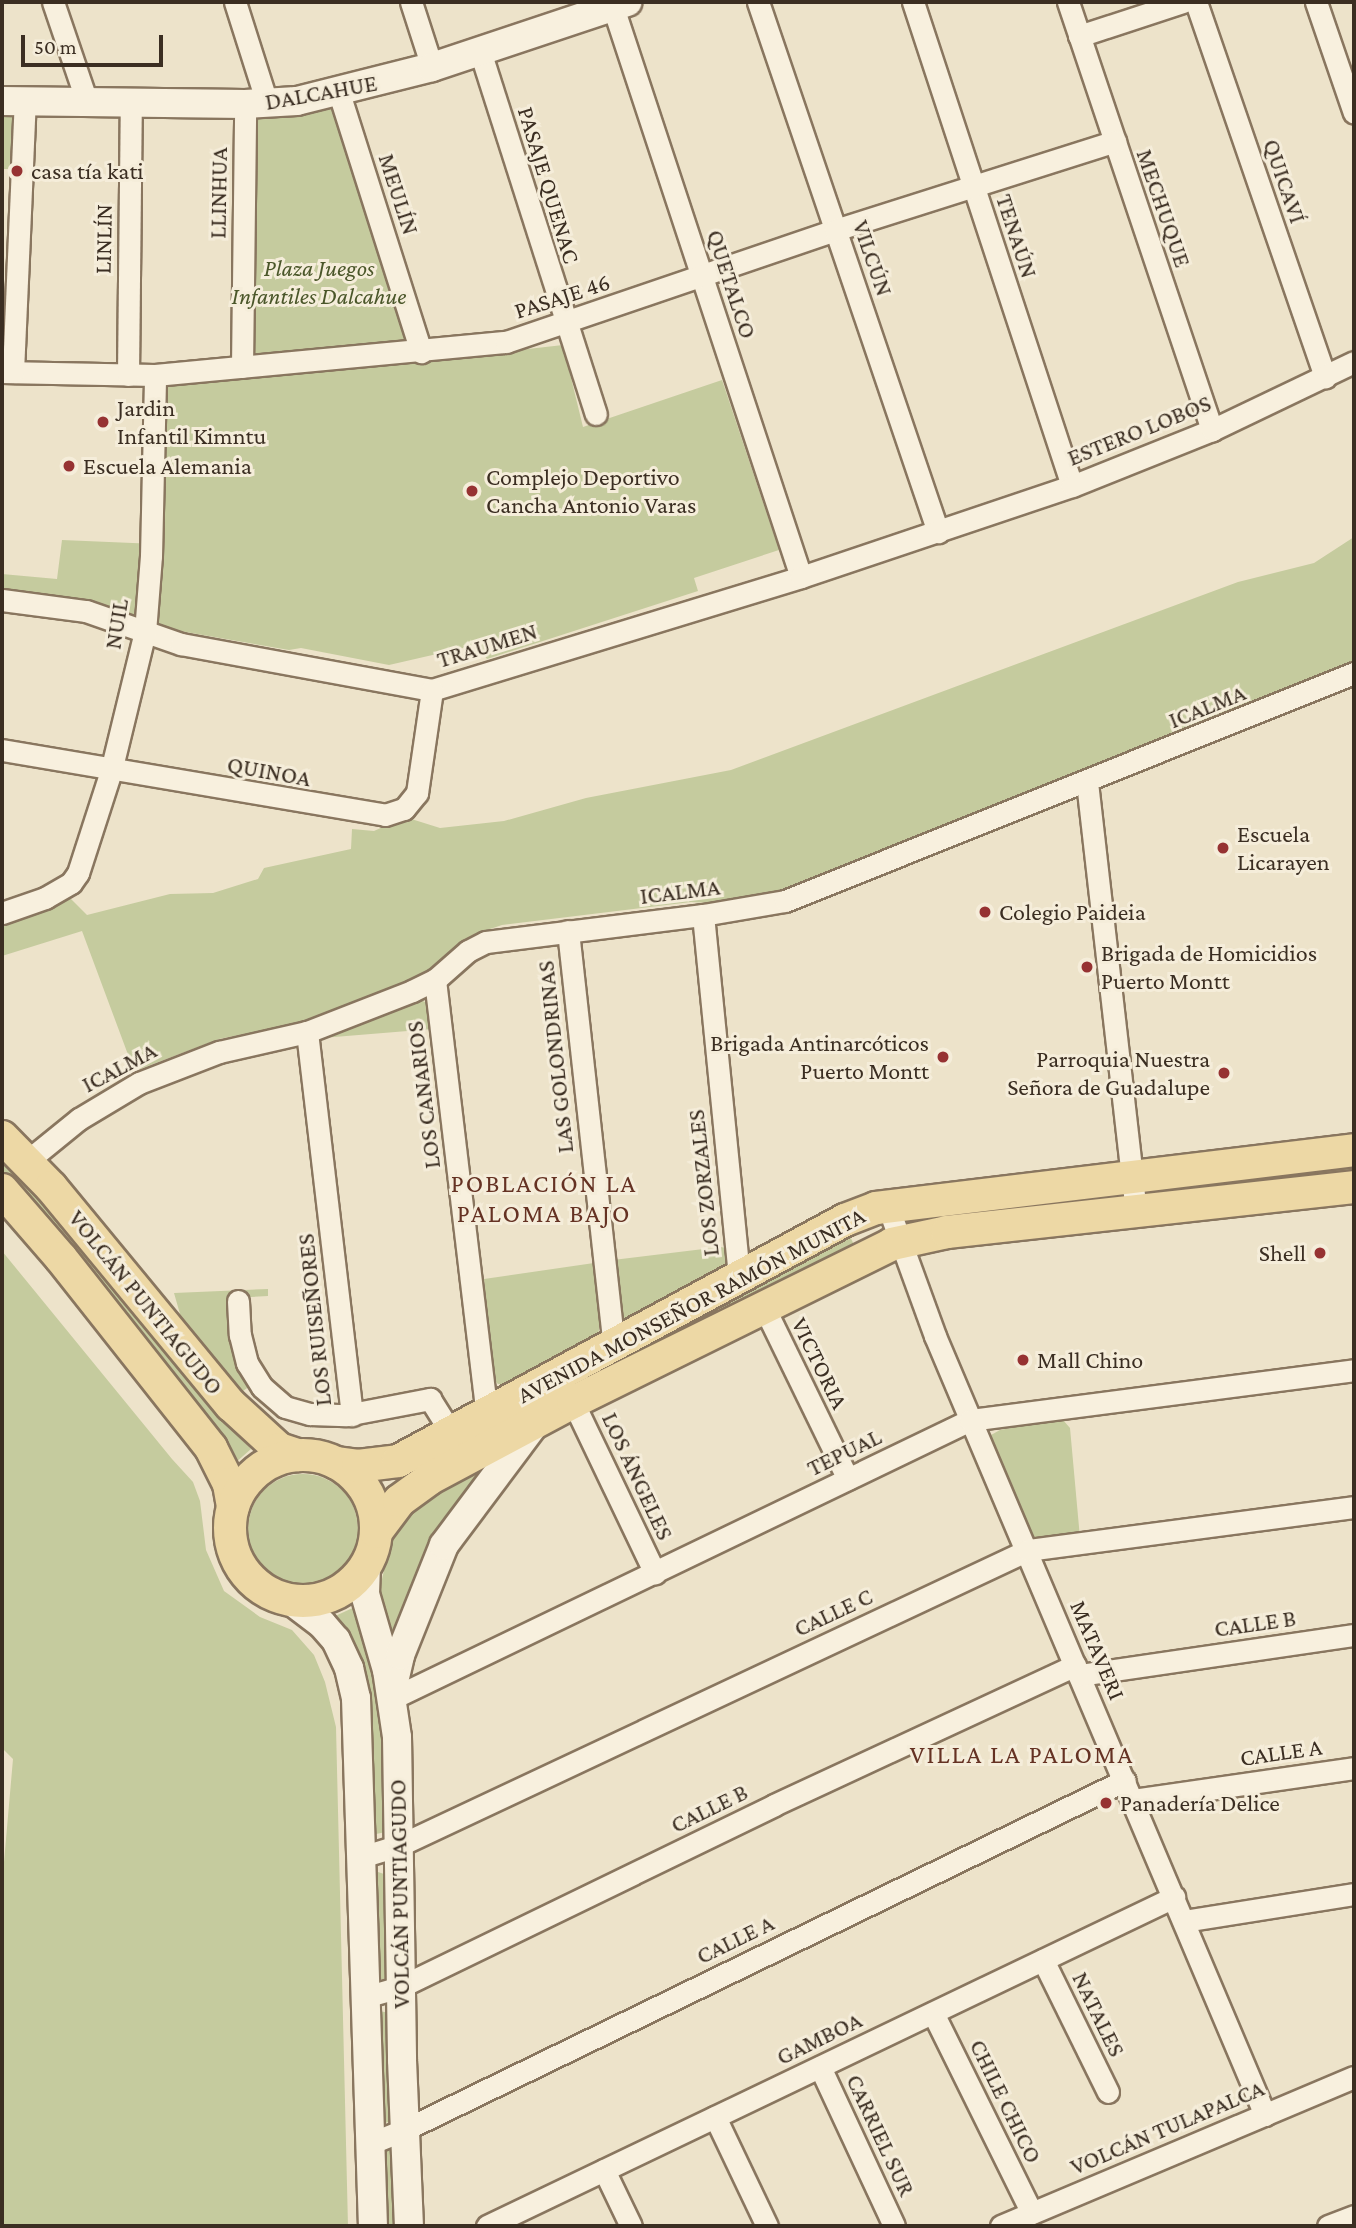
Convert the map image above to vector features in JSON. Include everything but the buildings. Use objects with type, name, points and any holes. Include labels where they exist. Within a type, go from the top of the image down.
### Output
[{"type":"main road","name":"DALCAHUE","points":[[13,102],[256,104],[339,93],[480,51],[576,10],[620,4]]},
{"type":"main road","name":"VOLCÁN PUNTIAGUDO","points":[[2,1138],[66,1205],[231,1405],[279,1449],[298,1455]]},
{"type":"main road","name":"AVENIDA MONSEÑOR RAMÓN MUNITA","points":[[337,1463],[358,1466],[398,1461],[845,1220],[887,1204],[1354,1150]]},
{"type":"main road","name":"AVENIDA MONSEÑOR RAMÓN MUNITA","points":[[376,1532],[399,1501],[416,1487],[573,1402],[900,1241],[947,1232],[1354,1187]]},
{"type":"main road","name":"VOLCÁN PUNTIAGUDO","points":[[2,1190],[61,1258],[211,1448],[229,1484],[233,1507]]},
{"type":"main road","name":"AVENIDA MONSEÑOR RAMÓN MUNITA","points":[[392,1695],[400,1655],[444,1545],[488,1482],[537,1422]]},
{"type":"main road","points":[[298,1455],[318,1456],[337,1463],[354,1475],[367,1492],[374,1511],[376,1532],[366,1565],[341,1590],[324,1597],[289,1599],[270,1592],[253,1581],[241,1566],[233,1547],[230,1527],[233,1507],[242,1487],[257,1471],[276,1460],[298,1455]]},
{"type":"main road","name":"VOLCÁN PUNTIAGUDO","points":[[366,1565],[365,1594],[392,1695],[397,1737],[404,2130],[409,2226]]},
{"type":"main road","name":"VOLCÁN PUNTIAGUDO","points":[[289,1599],[329,1632],[343,1652],[349,1668],[359,1745],[360,1857],[373,2226]]},
{"type":"street","points":[[53,2],[87,102]]},
{"type":"street","name":"LLINHUA","points":[[235,2],[256,104],[242,367]]},
{"type":"street","points":[[411,2],[432,67]]},
{"type":"street","name":"VILCÚN","points":[[758,2],[938,532]]},
{"type":"street","name":"TENAÚN","points":[[913,2],[1072,486]]},
{"type":"street","name":"MECHUQUE","points":[[1068,2],[1212,430]]},
{"type":"street","points":[[1079,36],[1183,2]]},
{"type":"street","name":"QUICAVÍ","points":[[1196,2],[1325,377]]},
{"type":"street","points":[[1316,2],[1354,113]]},
{"type":"street","name":"QUETALCO","points":[[620,4],[701,276],[802,577]]},
{"type":"street","name":"PASAJE QUENAC","points":[[480,51],[596,414]]},
{"type":"street","name":"MEULÍN","points":[[339,93],[421,352]]},
{"type":"street","points":[[7,372],[13,102]]},
{"type":"street","name":"LINLÍN","points":[[128,375],[131,103]]},
{"type":"street","name":"PASAJE 46","points":[[7,372],[155,375],[506,342],[835,230],[1115,141]]},
{"type":"street","name":"ESTERO LOBOS","points":[[938,532],[1072,486],[1212,430],[1354,364]]},
{"type":"street","name":"NUIL","points":[[2,913],[61,891],[78,873],[111,771],[145,632],[151,556],[155,375]]},
{"type":"street","name":"TRAUMEN","points":[[2,600],[86,611],[181,644],[432,690],[802,577],[938,532]]},
{"type":"street","name":"ICALMA","points":[[26,1162],[79,1119],[138,1083],[219,1052],[307,1032],[435,980],[468,951],[486,942],[765,906],[806,894],[1354,673]]},
{"type":"street","name":"QUINOA","points":[[2,750],[111,771],[385,815],[404,809],[417,793],[432,690]]},
{"type":"street","points":[[1087,782],[1136,1211]]},
{"type":"street","name":"LOS ZORZALES","points":[[703,915],[739,1278]]},
{"type":"street","name":"LAS GOLONDRINAS","points":[[568,931],[614,1345]]},
{"type":"street","name":"LOS CANARIOS","points":[[435,980],[487,1413]]},
{"type":"street","name":"LOS RUISEÑORES","points":[[238,1301],[245,1356],[252,1373],[267,1392],[291,1410],[321,1415],[352,1415],[307,1032]]},
{"type":"street","name":"MATAVERI","points":[[887,1204],[970,1420],[1028,1550],[1265,2115]]},
{"type":"street","name":"VICTORIA","points":[[764,1307],[848,1479]]},
{"type":"street","name":"TEPUAL","points":[[392,1695],[655,1573],[970,1420],[1354,1370]]},
{"type":"street","points":[[352,1415],[430,1399],[451,1433]]},
{"type":"street","name":"LOS ÁNGELES","points":[[573,1402],[655,1573]]},
{"type":"street","name":"CALLE C","points":[[360,1857],[398,1846],[1028,1550],[1354,1507]]},
{"type":"street","name":"CALLE B","points":[[365,1997],[401,1987],[774,1805],[1077,1670],[1354,1635]]},
{"type":"street","name":"CALLE A","points":[[1133,1800],[1354,1768]]},
{"type":"street","name":"CALLE A","points":[[369,2144],[404,2130],[1125,1780]]},
{"type":"street","points":[[1184,1922],[1354,1894]]},
{"type":"street","name":"GAMBOA","points":[[495,2225],[604,2170],[1174,1897]]},
{"type":"street","name":"NATALES","points":[[1043,1960],[1108,2092]]},
{"type":"street","name":"CHILE CHICO","points":[[933,2013],[1032,2213]]},
{"type":"street","name":"CARRIEL SUR","points":[[820,2067],[894,2226]]},
{"type":"street","name":"VOLCÁN TULAPALCA","points":[[1001,2226],[1354,2077]]},
{"type":"street","points":[[715,2117],[767,2226]]},
{"type":"street","points":[[604,2170],[631,2226]]},
{"type":"street","points":[[1328,2226],[1354,2216]]},
{"type":"green space","name":"Plaza Juegos Infantiles Dalcahue","points":[[334,101],[412,344],[247,360],[251,110]]},
{"type":"green space","points":[[2,106],[20,106],[20,169],[2,169]]},
{"type":"green space","name":"Complejo Deportivo Cancha Antonio Varas","points":[[563,345],[583,427],[722,380],[779,550],[694,578],[698,591],[487,659],[476,645],[389,665],[301,648],[289,650],[174,630],[2,590],[2,574],[57,579],[62,540],[156,544],[161,389],[169,383],[237,380],[353,364],[360,368]]},
{"type":"green space","points":[[1354,537],[1354,664],[780,895],[727,904],[691,902],[502,925],[475,934],[417,979],[306,1022],[219,1039],[140,1069],[133,1068],[82,931],[2,956],[2,919],[67,895],[87,915],[170,894],[213,893],[258,879],[264,868],[351,849],[352,829],[374,831],[405,817],[440,828],[504,821],[586,798],[731,770],[1238,582],[1314,563]]},
{"type":"green space","points":[[421,1000],[431,1005],[432,1029],[322,1038]]},
{"type":"green space","points":[[2,1152],[251,1449],[234,1464],[2,1175]]},
{"type":"green space","points":[[1354,1159],[1354,1178],[1148,1200],[1146,1194],[1146,1187]]},
{"type":"green space","points":[[848,1232],[855,1247],[374,1472],[367,1456]]},
{"type":"green space","points":[[727,1248],[730,1267],[626,1321],[620,1319],[613,1260]]},
{"type":"green space","points":[[2,1251],[193,1482],[200,1501],[206,1550],[224,1591],[260,1617],[292,1630],[314,1655],[325,1682],[336,1727],[348,2226],[2,2226],[2,1885],[13,1759],[2,1748]]},
{"type":"green space","points":[[594,1263],[600,1323],[598,1336],[504,1384],[498,1384],[493,1379],[484,1279]]},
{"type":"green space","points":[[268,1289],[268,1296],[232,1298],[253,1384],[240,1393],[182,1321],[174,1293]]},
{"type":"green space","points":[[1055,1419],[1063,1420],[1070,1428],[1080,1538],[1034,1540],[991,1435],[1000,1430]]},
{"type":"green space","points":[[490,1462],[391,1642],[378,1596],[393,1532],[410,1506]]},
{"type":"green space","points":[[303,1474],[324,1478],[342,1490],[354,1508],[358,1529],[354,1550],[342,1568],[324,1580],[303,1584],[282,1580],[264,1568],[252,1550],[248,1529],[252,1508],[264,1490],[282,1478]]},
{"type":"green space","points":[[357,1606],[382,1692],[386,1832],[376,1834],[333,1617]]},
{"type":"green space","points":[[378,1872],[387,1875],[389,1971],[386,1978],[380,1980],[376,1978],[374,1876]]},
{"type":"green space","points":[[379,2011],[390,2013],[394,2120],[385,2123],[381,2122]]},
{"type":"green space","points":[[388,2148],[393,2149],[401,2226],[384,2226],[383,2152]]},
{"type":"place","name":"casa tía kati","points":[[17,171]]},
{"type":"place","name":"Jardin Infantil Kimntu","points":[[103,422]]},
{"type":"place","name":"Escuela Alemania","points":[[69,466]]},
{"type":"place","name":"Complejo Deportivo Cancha Antonio Varas","points":[[472,491]]},
{"type":"place","name":"Escuela Licarayen","points":[[1223,848]]},
{"type":"place","name":"Colegio Paideia","points":[[985,912]]},
{"type":"place","name":"Brigada de Homicidios Puerto Montt","points":[[1087,967]]},
{"type":"place","name":"Brigada Antinarcóticos Puerto Montt","points":[[943,1057]]},
{"type":"place","name":"Parroquia Nuestra Señora de Guadalupe","points":[[1224,1073]]},
{"type":"place","name":"Shell","points":[[1320,1253]]},
{"type":"place","name":"Mall Chino","points":[[1023,1360]]},
{"type":"place","name":"Panadería Delice","points":[[1106,1803]]},
{"type":"district","name":"POBLACIÓN LA PALOMA BAJO","points":[[544,1199]]},
{"type":"district","name":"VILLA LA PALOMA","points":[[1022,1755]]}]
